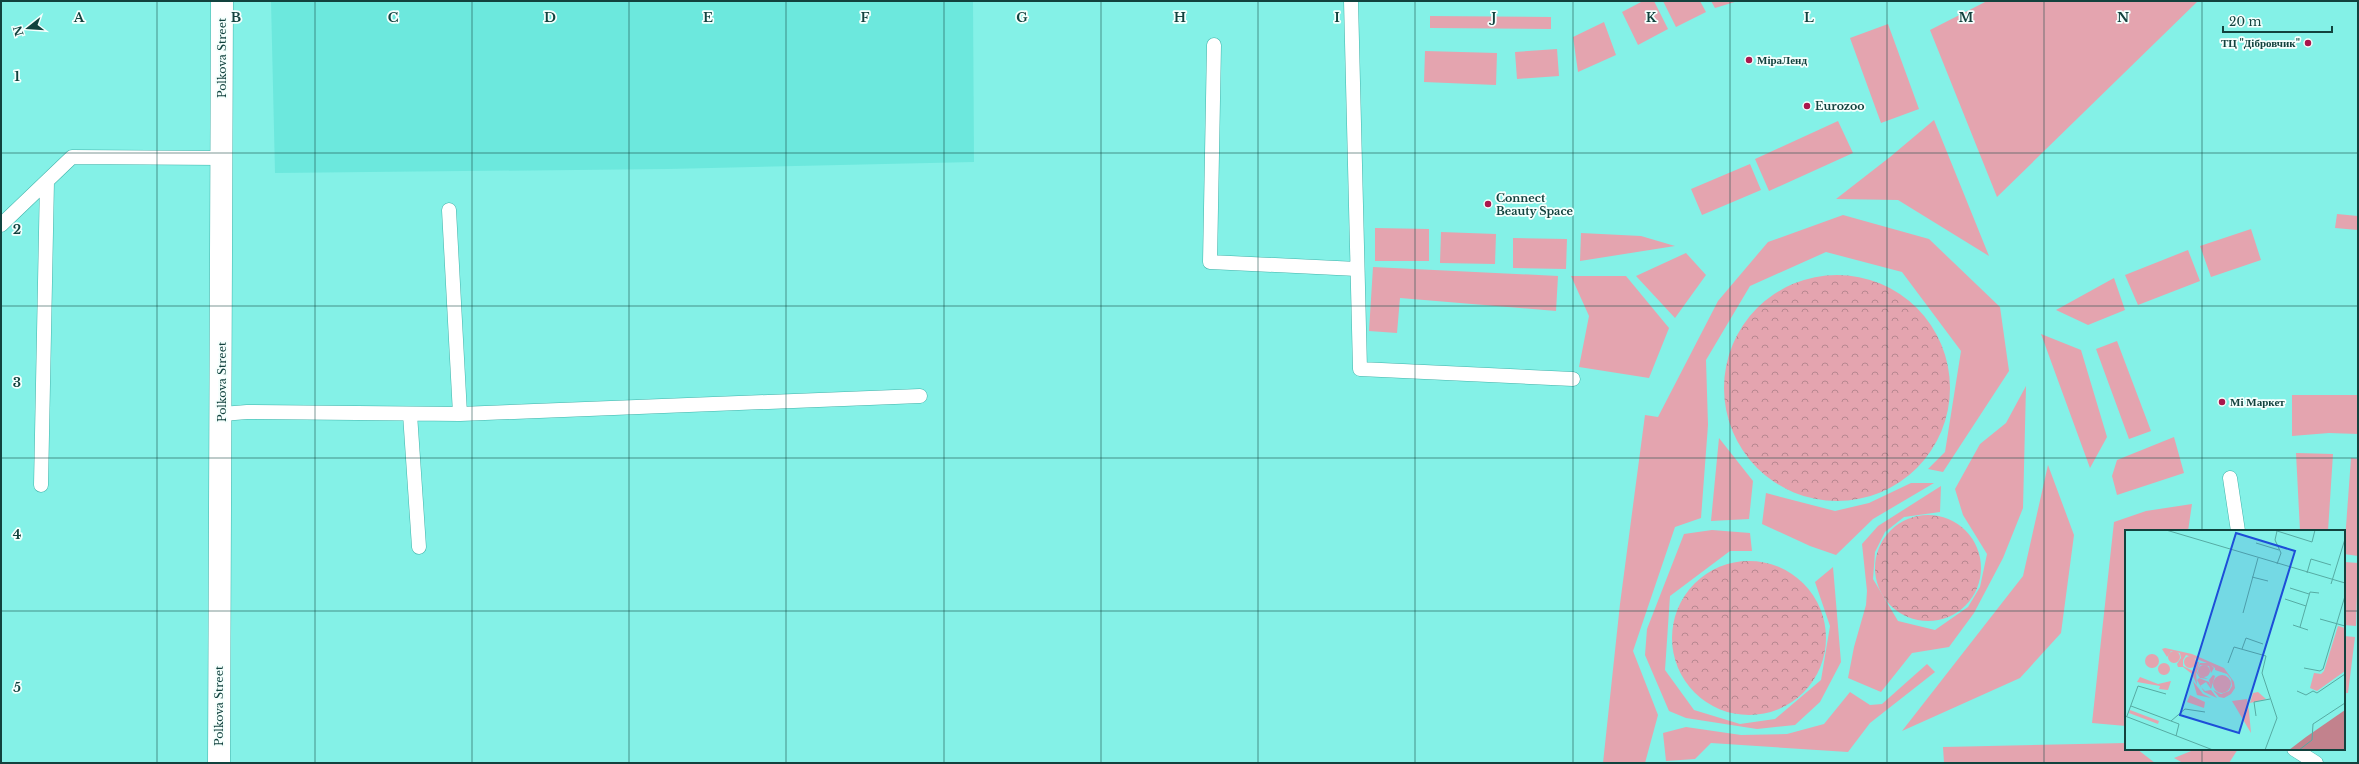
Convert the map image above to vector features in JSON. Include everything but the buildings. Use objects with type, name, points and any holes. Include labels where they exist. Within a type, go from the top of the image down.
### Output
[{"type":"street","name":"Polkova Street","points":[[219,763],[222,414],[222,1]]},
{"type":"lane","points":[[1351,1],[1360,369],[1573,379]]},
{"type":"lane","points":[[1214,45],[1210,262],[1358,269]]},
{"type":"lane","points":[[1,225],[72,157],[222,158]]},
{"type":"lane","points":[[41,485],[47,181]]},
{"type":"lane","points":[[449,210],[460,414]]},
{"type":"lane","points":[[222,414],[247,412],[460,414],[920,396]]},
{"type":"lane","points":[[410,414],[419,546]]},
{"type":"lane","points":[[2230,478],[2238,530]]},
{"type":"lane","points":[[2296,750],[2316,763]]},
{"type":"shaded area","points":[[271,1],[973,1],[974,162],[668,169],[275,173]]},
{"type":"green space","points":[[1643,1],[1654,1],[1668,29],[1638,45],[1622,12]]},
{"type":"green space","points":[[1663,1],[1700,1],[1706,12],[1676,27]]},
{"type":"green space","points":[[1711,1],[1738,1],[1715,8]]},
{"type":"green space","points":[[1987,1],[2198,1],[1997,197],[1930,30]]},
{"type":"green space","points":[[1430,16],[1551,17],[1551,29],[1430,28]]},
{"type":"green space","points":[[1604,22],[1616,55],[1578,72],[1573,37]]},
{"type":"green space","points":[[1888,24],[1919,109],[1881,123],[1850,38]]},
{"type":"green space","points":[[1557,49],[1559,76],[1517,79],[1515,52]]},
{"type":"green space","points":[[1425,51],[1497,53],[1496,85],[1424,82]]},
{"type":"green space","points":[[1934,120],[1989,256],[1898,200],[1836,199]]},
{"type":"green space","points":[[1838,121],[1853,153],[1769,191],[1755,159]]},
{"type":"green space","points":[[1750,164],[1761,190],[1702,215],[1691,189]]},
{"type":"green space","points":[[2337,214],[2358,216],[2358,230],[2335,228]]},
{"type":"green space","points":[[1843,215],[1929,239],[2000,307],[2009,371],[1943,472],[1928,469],[1945,452],[1961,351],[1902,272],[1826,252],[1750,286],[1706,360],[1708,425],[1701,518],[1675,527],[1633,651],[1658,715],[1645,763],[1603,763],[1620,604],[1645,415],[1658,417],[1718,301],[1768,242]]},
{"type":"green space","points":[[1375,228],[1429,229],[1429,261],[1375,261]]},
{"type":"green space","points":[[2251,229],[2261,260],[2211,277],[2200,246]]},
{"type":"green space","points":[[1441,232],[1496,234],[1495,264],[1440,263]]},
{"type":"green space","points":[[1581,233],[1641,236],[1675,246],[1580,261]]},
{"type":"green space","points":[[1513,238],[1567,239],[1566,269],[1513,268]]},
{"type":"green space","points":[[2188,250],[2200,281],[2138,305],[2125,275]]},
{"type":"green space","points":[[1686,253],[1706,275],[1675,318],[1636,276]]},
{"type":"green space","points":[[1373,267],[1558,276],[1556,311],[1400,298],[1397,333],[1369,331]]},
{"type":"green space","points":[[1837,275],[1859,277],[1890,288],[1917,308],[1937,335],[1948,366],[1950,388],[1948,410],[1937,441],[1917,468],[1890,488],[1859,499],[1837,501],[1815,499],[1784,488],[1757,468],[1737,441],[1726,410],[1724,388],[1726,366],[1737,335],[1757,308],[1784,288],[1815,277]]},
{"type":"green space","points":[[1571,276],[1626,276],[1669,328],[1649,378],[1579,367],[1589,316]]},
{"type":"green space","points":[[2114,278],[2125,310],[2088,325],[2056,310]]},
{"type":"green space","points":[[2041,334],[2081,350],[2107,437],[2090,468]]},
{"type":"green space","points":[[2117,341],[2151,431],[2129,439],[2096,349]]},
{"type":"green space","points":[[2026,386],[2023,508],[2003,558],[1974,613],[1949,647],[1912,653],[1881,692],[1848,678],[1854,647],[1866,605],[1867,591],[1862,544],[1878,526],[1941,486],[1940,512],[1904,517],[1885,532],[1875,552],[1873,579],[1898,621],[1935,630],[1968,607],[1980,587],[1987,554],[1963,515],[1955,489],[1980,444],[2006,423]]},
{"type":"green space","points":[[2292,395],[2358,395],[2358,434],[2329,433],[2292,436]]},
{"type":"green space","points":[[2174,437],[2184,473],[2117,495],[2112,476],[2117,460]]},
{"type":"green space","points":[[1719,438],[1753,481],[1749,519],[1711,521]]},
{"type":"green space","points":[[2296,453],[2333,454],[2328,530],[2300,530]]},
{"type":"green space","points":[[2351,458],[2358,459],[2358,556],[2345,554]]},
{"type":"green space","points":[[2048,465],[2074,535],[2061,633],[2020,678],[1902,731],[2023,576]]},
{"type":"green space","points":[[1911,483],[1934,483],[1873,519],[1836,555],[1810,546],[1762,524],[1766,493],[1835,511],[1869,503]]},
{"type":"green space","points":[[2192,504],[2188,530],[2125,530],[2125,726],[2092,723],[2114,522],[2146,511]]},
{"type":"green space","points":[[1928,515],[1948,519],[1966,530],[1977,548],[1981,568],[1977,588],[1966,606],[1948,617],[1928,621],[1908,617],[1890,606],[1879,588],[1875,568],[1879,548],[1890,530],[1908,519]]},
{"type":"green space","points":[[1712,530],[1750,533],[1752,551],[1730,551],[1670,596],[1665,670],[1694,710],[1740,724],[1775,719],[1821,680],[1830,626],[1815,582],[1833,567],[1841,662],[1820,702],[1795,725],[1757,729],[1686,718],[1669,711],[1645,655],[1647,629],[1684,534]]},
{"type":"green space","points":[[1741,561],[1757,561],[1779,566],[1804,583],[1821,608],[1825,623],[1825,653],[1821,668],[1804,693],[1779,710],[1757,715],[1741,715],[1719,710],[1700,698],[1689,687],[1677,668],[1672,646],[1672,630],[1677,608],[1689,589],[1700,578],[1719,566]]},
{"type":"green space","points":[[2345,562],[2358,563],[2356,626],[2345,625]]},
{"type":"green space","points":[[2345,636],[2355,637],[2348,693],[2345,693]]},
{"type":"green space","points":[[1927,664],[1935,672],[1870,723],[1848,752],[1711,743],[1695,759],[1666,761],[1663,733],[1686,727],[1741,735],[1787,734],[1824,724],[1850,692],[1870,705],[1882,704]]},
{"type":"green space","points":[[2125,743],[2125,750],[2138,750],[2155,763],[1944,763],[1943,747]]},
{"type":"green space","points":[[2194,750],[2237,750],[2229,763],[2183,763],[2174,758]]},
{"type":"place","name":"ТЦ \"Дібровчик\"","points":[[2308,43]]},
{"type":"place","name":"МіраЛенд","points":[[1749,60]]},
{"type":"place","name":"Eurozoo","points":[[1807,106]]},
{"type":"place","name":"Connect Beauty Space","points":[[1488,204]]},
{"type":"place","name":"Мі Маркет","points":[[2222,402]]}]
